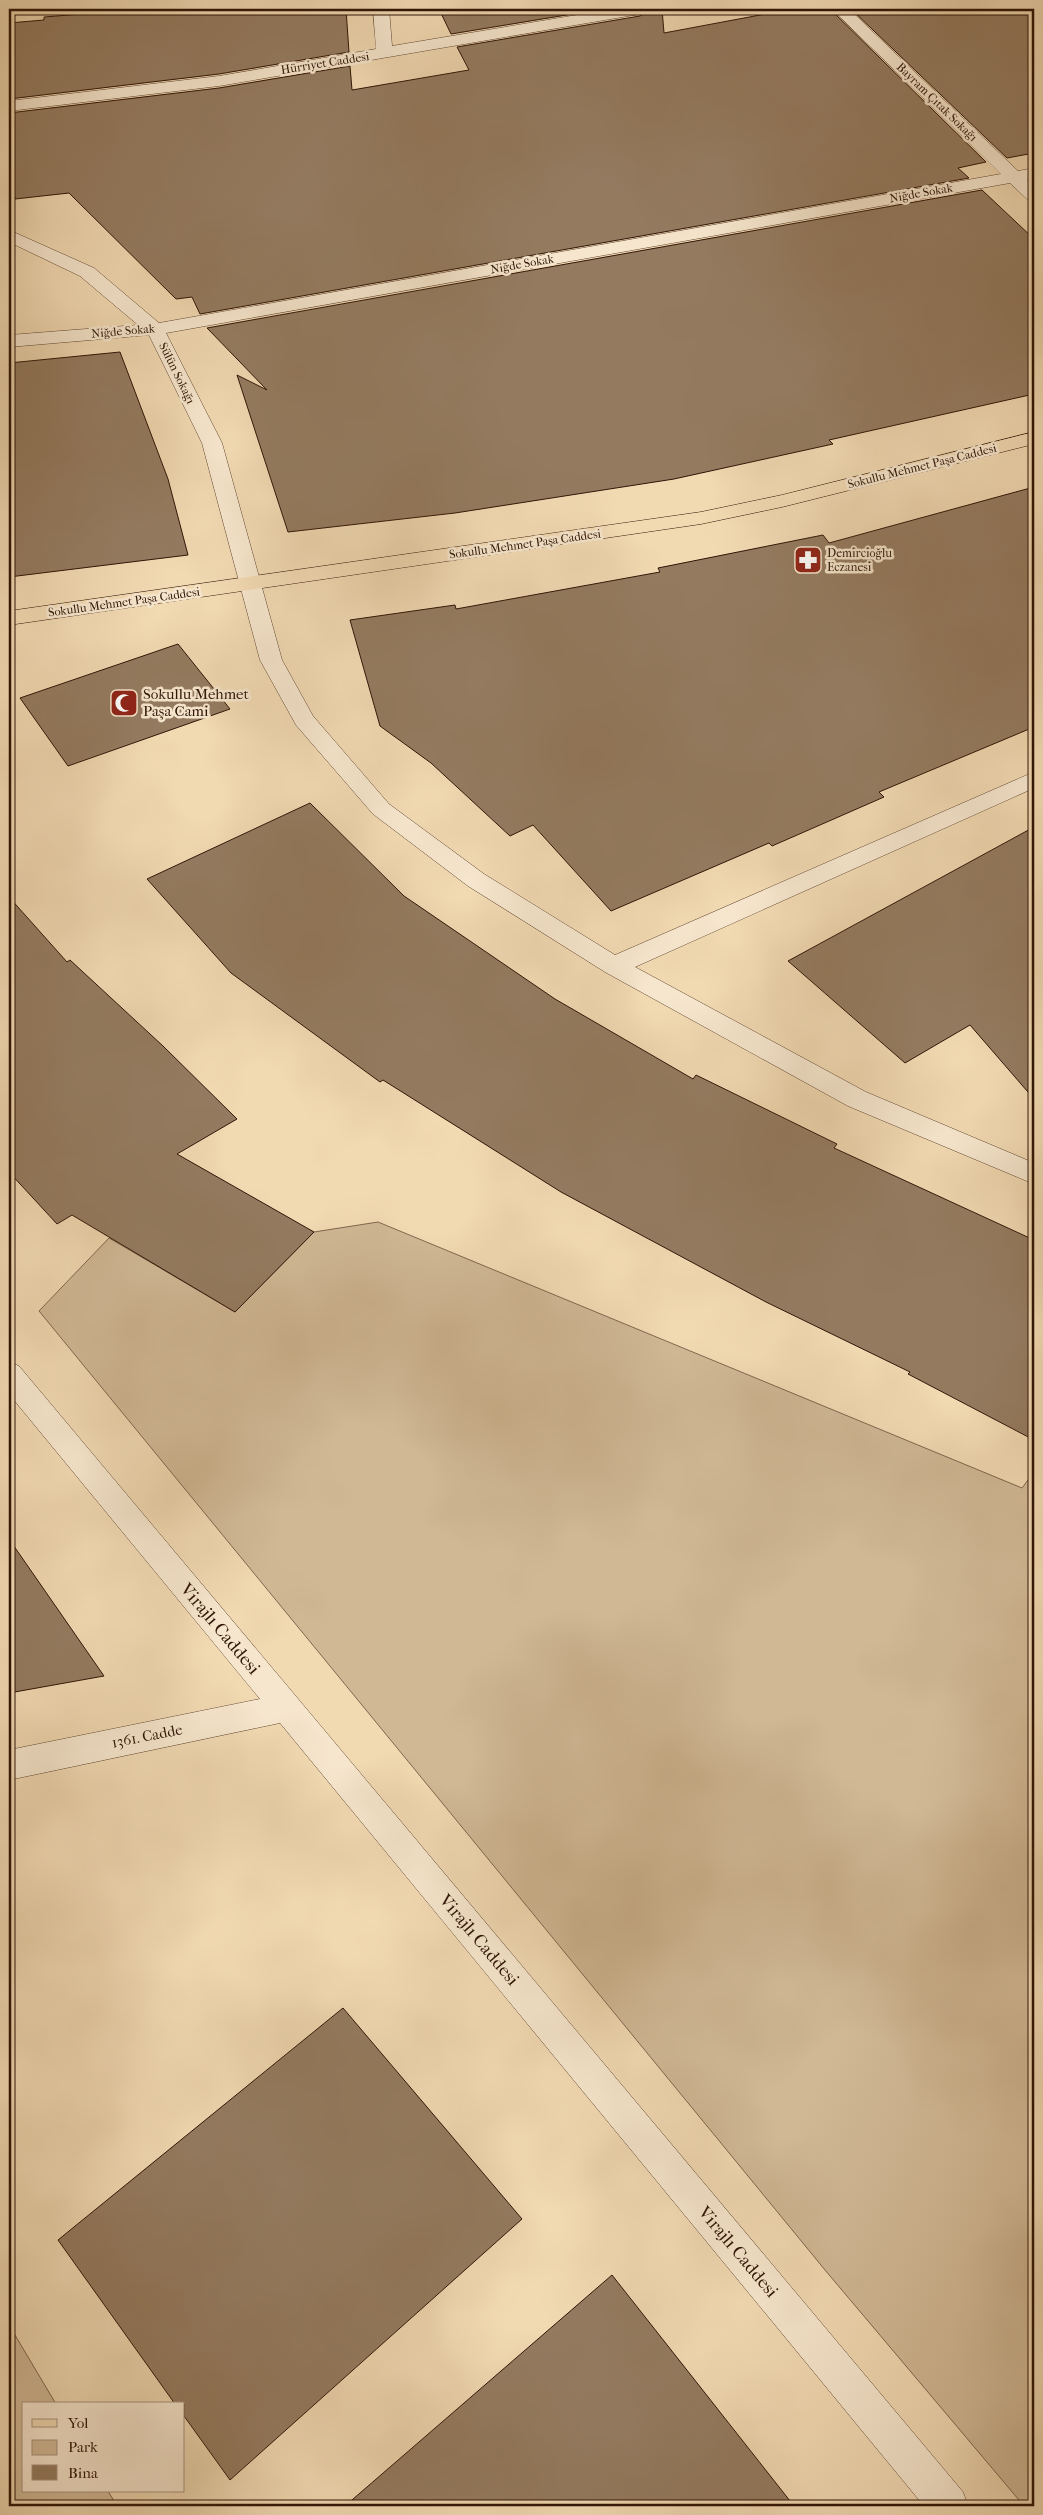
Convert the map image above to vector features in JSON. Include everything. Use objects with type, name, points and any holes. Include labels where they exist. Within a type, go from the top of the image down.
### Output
[{"type":"main road","name":"Sokullu Mehmet Paşa Caddesi","points":[[9,618],[701,518],[782,501],[1034,438]]},
{"type":"street","points":[[381,9],[385,54]]},
{"type":"street","name":"Hürriyet Caddesi","points":[[9,106],[219,81],[640,9]]},
{"type":"street","name":"Bayram Çıtak Sokağı","points":[[840,9],[1034,196]]},
{"type":"street","name":"Niğde Sokak","points":[[9,341],[155,329],[1034,173]]},
{"type":"street","name":"Sülün Sokağı","points":[[9,235],[87,272],[155,329],[212,443],[271,660],[304,720],[381,809],[476,880],[614,966],[857,1099],[1034,1174]]},
{"type":"street","points":[[614,966],[1034,779]]},
{"type":"street","name":"Virajlı Caddesi","points":[[9,1374],[949,2506]]},
{"type":"street","name":"1361. Cadde","points":[[9,1765],[286,1708]]},
{"type":"green space","points":[[378,1222],[1022,1488],[1034,1472],[1034,2506],[1024,2506],[825,2270],[39,1311],[109,1238],[235,1312],[314,1232]]},
{"type":"green space","points":[[9,2325],[55,2402],[22,2402],[22,2492],[109,2492],[117,2506],[9,2506]]},
{"type":"building","points":[[144,9],[346,9],[349,52],[219,74],[9,99],[9,23],[44,20],[44,17]]},
{"type":"building","points":[[439,9],[603,9],[451,34]]},
{"type":"building","points":[[650,9],[662,9],[664,33],[792,9],[830,9],[986,162],[958,168],[969,178],[200,314],[192,297],[176,299],[69,193],[15,199],[9,157],[9,113],[219,88],[350,66],[352,90],[469,70],[457,47],[640,16]]},
{"type":"building","points":[[851,9],[1034,9],[1034,153],[1007,158]]},
{"type":"building","points":[[982,190],[1034,239],[1034,394],[829,440],[833,444],[674,479],[455,513],[288,532],[237,375],[267,390],[207,328]]},
{"type":"building","points":[[120,352],[168,479],[188,555],[9,577],[9,363]]},
{"type":"building","points":[[1034,487],[1034,727],[879,792],[884,797],[772,846],[769,843],[611,911],[533,825],[510,836],[431,763],[380,726],[350,620],[455,605],[456,609],[660,572],[658,568],[823,535],[829,543]]},
{"type":"building","name":"Sokullu Mehmet Paşa Cami","points":[[178,644],[230,709],[68,766],[20,698]]},
{"type":"building","points":[[310,803],[404,896],[555,999],[693,1079],[696,1075],[837,1144],[834,1148],[1034,1240],[1034,1440],[908,1374],[910,1372],[766,1302],[561,1192],[383,1080],[380,1082],[231,973],[147,879]]},
{"type":"building","points":[[1034,827],[1034,1099],[970,1025],[905,1063],[788,961]]},
{"type":"building","points":[[9,897],[67,962],[70,960],[163,1046],[237,1119],[177,1154],[314,1232],[235,1312],[72,1215],[57,1224],[9,1172]]},
{"type":"building","points":[[9,1539],[104,1676],[9,1693]]},
{"type":"building","points":[[343,2008],[522,2219],[230,2480],[185,2417],[185,2402],[174,2402],[58,2240]]},
{"type":"building","points":[[612,2275],[794,2506],[345,2506]]},
{"type":"place","name":"Demircioğlu Eczanesi","points":[[808,560]]},
{"type":"place","name":"Sokullu Mehmet Paşa Cami","points":[[124,703]]}]
